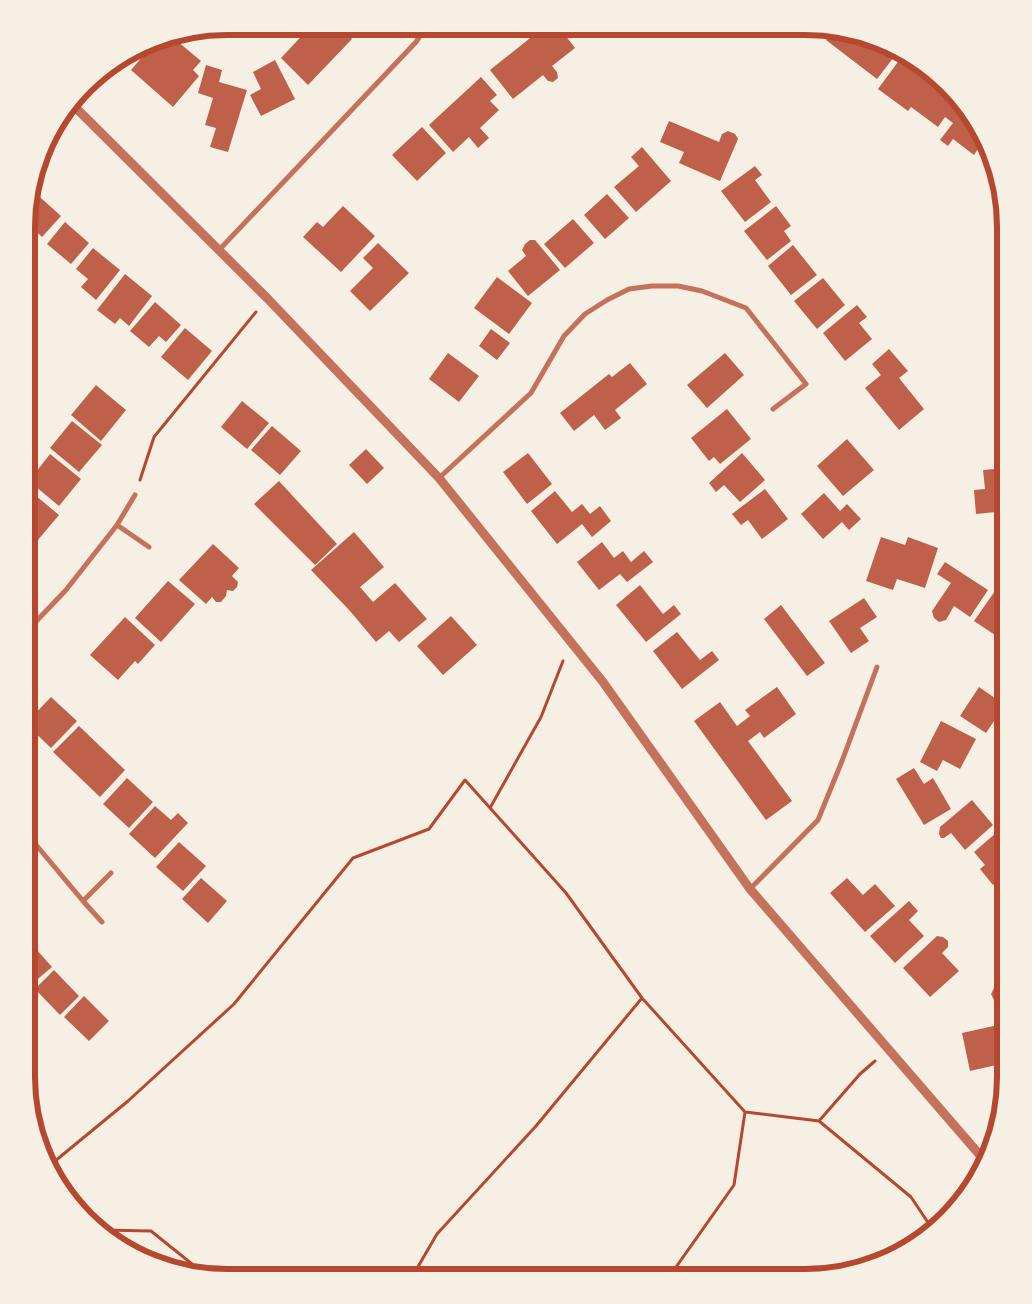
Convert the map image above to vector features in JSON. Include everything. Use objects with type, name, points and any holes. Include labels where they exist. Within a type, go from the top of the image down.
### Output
[{"type":"street","points":[[219,250],[416,42],[420,35]]},
{"type":"street","points":[[76,108],[267,298],[439,478],[603,682],[750,889],[980,1155]]},
{"type":"street","points":[[439,478],[531,392],[564,336],[585,314],[629,289],[652,286],[678,286],[702,291],[746,308],[806,384],[773,409]]},
{"type":"street","points":[[35,623],[66,590],[117,525],[135,495]]},
{"type":"street","points":[[117,525],[148,547]]},
{"type":"street","points":[[750,889],[818,820],[877,667]]},
{"type":"street","points":[[35,844],[102,922]]},
{"type":"street","points":[[83,901],[110,873]]},
{"type":"path","points":[[135,495],[154,437],[267,298]]},
{"type":"path","points":[[490,808],[541,717],[570,641]]},
{"type":"path","points":[[55,1161],[128,1101],[234,1004],[353,858],[428,829],[465,780],[566,893],[642,998],[746,1112],[819,1121],[911,1197],[928,1223]]},
{"type":"path","points":[[417,1269],[438,1234],[536,1126],[642,998]]},
{"type":"path","points":[[819,1121],[860,1074],[888,1049]]},
{"type":"path","points":[[675,1269],[734,1185],[746,1112]]},
{"type":"path","points":[[112,1230],[151,1231],[193,1266]]},
{"type":"building","points":[[303,35],[348,35],[352,39],[308,85],[281,58]]},
{"type":"building","points":[[534,35],[565,35],[575,48],[552,66],[557,72],[558,78],[553,82],[548,81],[543,75],[513,99],[490,70]]},
{"type":"building","points":[[828,37],[866,45],[894,57],[877,79],[826,40]]},
{"type":"building","points":[[178,42],[201,61],[193,70],[199,76],[173,107],[131,70],[145,54]]},
{"type":"building","points":[[275,60],[295,99],[261,116],[250,95],[261,89],[253,72]]},
{"type":"building","points":[[899,60],[901,61],[941,91],[965,121],[979,147],[974,155],[953,139],[948,146],[940,140],[953,123],[945,117],[938,127],[911,107],[908,111],[878,89]]},
{"type":"building","points":[[206,65],[222,70],[219,82],[247,90],[228,152],[210,147],[216,128],[205,125],[213,98],[198,93]]},
{"type":"building","points":[[481,77],[497,95],[490,101],[499,110],[480,128],[489,138],[478,148],[469,137],[453,152],[429,125]]},
{"type":"building","points":[[669,121],[719,142],[722,134],[728,131],[735,134],[738,139],[720,181],[679,163],[684,152],[660,142]]},
{"type":"building","points":[[422,127],[446,153],[417,181],[392,155]]},
{"type":"building","points":[[642,147],[671,181],[636,212],[614,187],[639,166],[631,157]]},
{"type":"building","points":[[755,166],[762,175],[755,180],[771,202],[745,222],[721,191]]},
{"type":"building","points":[[607,194],[629,218],[605,239],[584,215]]},
{"type":"building","points":[[38,195],[61,216],[42,237],[35,230]]},
{"type":"building","points":[[343,206],[375,236],[341,272],[303,237],[317,222],[323,227]]},
{"type":"building","points":[[776,206],[791,226],[784,231],[791,241],[767,260],[744,231]]},
{"type":"building","points":[[573,219],[594,243],[565,268],[544,244]]},
{"type":"building","points":[[65,222],[89,243],[71,264],[47,244]]},
{"type":"building","points":[[530,240],[535,240],[560,270],[528,296],[508,271],[526,256],[522,250]]},
{"type":"building","points":[[378,243],[409,273],[370,311],[350,291],[373,268],[363,258]]},
{"type":"building","points":[[793,245],[817,275],[791,295],[768,266]]},
{"type":"building","points":[[93,248],[120,270],[96,300],[81,287],[88,279],[76,269]]},
{"type":"building","points":[[125,274],[152,296],[129,326],[120,318],[115,324],[97,310]]},
{"type":"building","points":[[497,277],[532,303],[509,334],[474,308]]},
{"type":"building","points":[[823,278],[845,305],[817,329],[794,301]]},
{"type":"building","points":[[155,302],[181,325],[166,342],[159,336],[149,347],[130,331]]},
{"type":"building","points":[[857,305],[867,317],[859,323],[872,339],[845,361],[823,333]]},
{"type":"building","points":[[185,328],[212,351],[188,380],[161,357]]},
{"type":"building","points":[[491,329],[510,343],[497,360],[479,346]]},
{"type":"building","points":[[889,349],[908,371],[899,378],[924,409],[899,430],[865,388],[881,375],[872,364]]},
{"type":"building","points":[[448,353],[479,376],[459,402],[429,379]]},
{"type":"building","points":[[725,353],[744,375],[707,408],[687,385]]},
{"type":"building","points":[[630,363],[647,384],[615,410],[621,418],[605,430],[594,415],[574,431],[560,413],[609,374],[612,377]]},
{"type":"building","points":[[96,385],[126,410],[101,441],[71,415]]},
{"type":"building","points":[[242,401],[269,423],[247,449],[221,427]]},
{"type":"building","points":[[727,409],[751,439],[720,464],[714,457],[709,461],[691,438]]},
{"type":"building","points":[[72,421],[102,445],[79,472],[50,448]]},
{"type":"building","points":[[272,426],[301,451],[280,475],[251,450]]},
{"type":"building","points":[[847,439],[874,470],[843,496],[817,466]]},
{"type":"building","points":[[366,449],[384,468],[367,484],[349,465]]},
{"type":"building","points":[[528,453],[552,484],[527,504],[503,472]]},
{"type":"building","points":[[742,453],[765,480],[740,502],[724,485],[716,492],[709,483]]},
{"type":"building","points":[[50,454],[81,479],[59,506],[35,486],[35,473]]},
{"type":"building","points":[[997,469],[997,512],[976,514],[974,490],[985,489],[983,470]]},
{"type":"building","points":[[279,481],[337,544],[315,565],[254,504]]},
{"type":"building","points":[[765,489],[788,519],[762,539],[748,520],[741,525],[732,514]]},
{"type":"building","points":[[555,491],[572,512],[582,504],[590,514],[600,506],[611,521],[592,537],[582,524],[557,544],[531,511]]},
{"type":"building","points":[[824,493],[840,511],[847,504],[861,519],[849,530],[842,522],[823,539],[801,514]]},
{"type":"building","points":[[35,495],[59,515],[35,544]]},
{"type":"building","points":[[354,532],[384,567],[360,587],[373,602],[395,583],[427,619],[399,642],[389,631],[376,642],[311,570]]},
{"type":"building","points":[[881,537],[905,545],[908,537],[938,548],[925,588],[897,579],[893,590],[866,581]]},
{"type":"building","points":[[602,542],[614,558],[623,551],[631,562],[644,551],[653,562],[627,582],[620,574],[599,590],[577,562]]},
{"type":"building","points":[[213,544],[239,568],[232,576],[238,582],[237,587],[233,591],[227,590],[226,596],[221,602],[216,602],[212,597],[206,604],[179,580]]},
{"type":"building","points":[[945,562],[988,590],[970,617],[954,606],[946,620],[939,622],[934,618],[932,611],[951,583],[937,574]]},
{"type":"building","points":[[168,581],[195,604],[161,642],[135,618]]},
{"type":"building","points":[[640,585],[663,614],[674,605],[681,614],[646,642],[616,605]]},
{"type":"building","points":[[995,591],[997,592],[997,636],[974,621]]},
{"type":"building","points":[[864,598],[877,617],[860,628],[869,641],[851,653],[829,621]]},
{"type":"building","points":[[781,605],[825,663],[807,676],[764,619]]},
{"type":"building","points":[[451,616],[477,645],[443,675],[417,646]]},
{"type":"building","points":[[125,617],[155,645],[138,664],[135,661],[118,680],[90,655]]},
{"type":"building","points":[[677,632],[700,660],[712,651],[719,660],[682,689],[653,651]]},
{"type":"building","points":[[777,687],[796,714],[764,738],[760,732],[748,741],[792,801],[766,820],[694,721],[720,702],[737,726],[750,716],[745,710]]},
{"type":"building","points":[[979,687],[997,699],[997,716],[986,733],[960,716]]},
{"type":"building","points":[[51,697],[77,721],[51,748],[35,733],[35,714]]},
{"type":"building","points":[[941,721],[976,739],[960,769],[943,760],[937,771],[920,762]]},
{"type":"building","points":[[79,726],[125,770],[100,797],[53,752]]},
{"type":"building","points":[[914,768],[924,784],[933,778],[951,809],[924,825],[896,779]]},
{"type":"building","points":[[127,778],[153,802],[129,828],[103,804]]},
{"type":"building","points":[[972,800],[993,825],[965,850],[951,833],[944,838],[941,838],[939,834],[940,827]]},
{"type":"building","points":[[155,806],[171,820],[178,813],[188,823],[155,858],[129,834]]},
{"type":"building","points":[[997,832],[997,881],[993,885],[980,869],[985,865],[974,852]]},
{"type":"building","points":[[179,842],[206,866],[183,891],[156,867]]},
{"type":"building","points":[[201,878],[227,901],[208,923],[182,899]]},
{"type":"building","points":[[847,878],[863,895],[875,884],[895,906],[865,932],[830,893]]},
{"type":"building","points":[[909,901],[918,911],[909,920],[924,936],[895,963],[870,936]]},
{"type":"building","points":[[937,936],[943,937],[948,941],[948,947],[942,953],[959,971],[930,997],[903,968]]},
{"type":"building","points":[[35,948],[52,967],[35,981]]},
{"type":"building","points":[[54,970],[79,996],[60,1015],[35,989]]},
{"type":"building","points":[[997,986],[997,1006],[991,994]]},
{"type":"building","points":[[84,996],[109,1021],[89,1041],[64,1017]]},
{"type":"building","points":[[997,1025],[997,1065],[970,1071],[962,1033]]}]
